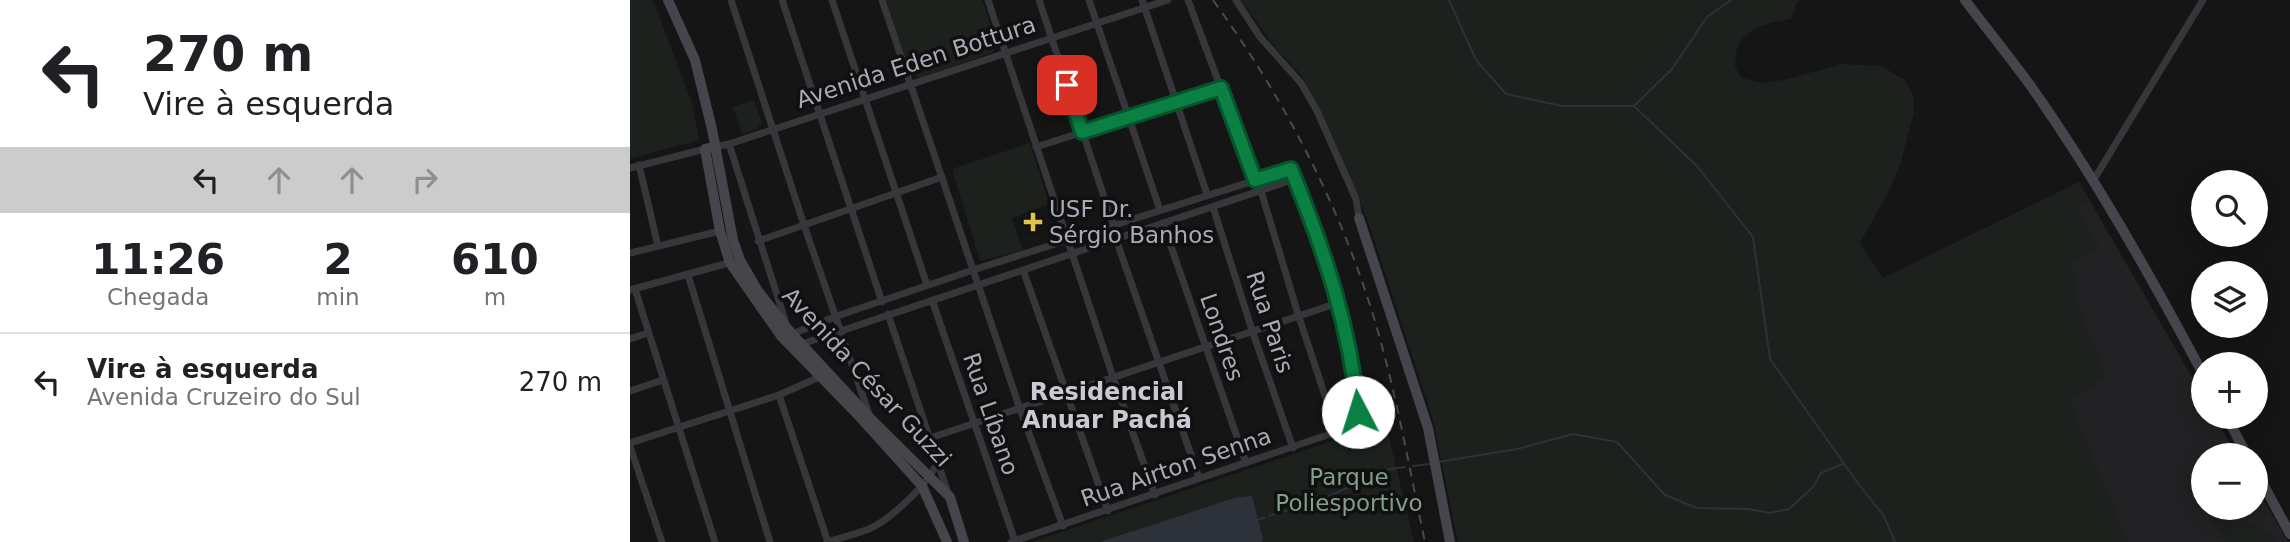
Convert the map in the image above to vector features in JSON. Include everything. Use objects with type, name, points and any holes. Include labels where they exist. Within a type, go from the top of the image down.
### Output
[{"type":"street","name":"Avenida César Guzzi","points":[[668,0],[695,60],[710,148],[733,240],[735,261],[824,374],[908,469],[924,491],[947,542]]},
{"type":"street","points":[[731,0],[870,418]]},
{"type":"street","points":[[782,0],[882,302]]},
{"type":"street","points":[[832,0],[928,285]]},
{"type":"street","points":[[882,0],[1020,409],[1063,526]]},
{"type":"street","points":[[988,0],[1071,254],[1155,495]]},
{"type":"street","points":[[1039,0],[1112,224]]},
{"type":"street","points":[[1089,0],[1160,210]]},
{"type":"street","name":"Avenida Eden Bottura","points":[[630,168],[729,144],[1097,23],[1143,4],[1168,0]]},
{"type":"street","points":[[1188,0],[1255,180]]},
{"type":"street","points":[[1236,0],[1260,37],[1301,83],[1317,111],[1356,198],[1359,218],[1428,428],[1450,542]]},
{"type":"street","points":[[1965,0],[2030,86],[2093,181],[2143,264],[2191,352]]},
{"type":"street","points":[[2093,181],[2203,0]]},
{"type":"street","points":[[1143,4],[1207,194]]},
{"type":"street","points":[[1036,147],[1221,88]]},
{"type":"street","points":[[729,144],[780,310],[792,334],[836,316],[1112,224],[1291,169],[1318,236],[1338,303],[1298,314],[930,438]]},
{"type":"street","points":[[662,542],[630,444],[779,395],[824,374],[780,336],[735,261],[720,231],[710,148]]},
{"type":"street","points":[[639,165],[658,246]]},
{"type":"street","points":[[758,241],[942,177]]},
{"type":"street","points":[[802,344],[1295,179]]},
{"type":"street","points":[[1261,191],[1337,432]]},
{"type":"street","name":"Rua Paris","points":[[1213,206],[1293,448]]},
{"type":"street","name":"Londres","points":[[1163,223],[1246,463]]},
{"type":"street","points":[[630,253],[720,231]]},
{"type":"street","points":[[1116,239],[1199,478]]},
{"type":"street","points":[[715,542],[649,333],[632,290],[735,261]]},
{"type":"street","points":[[1023,270],[1108,510]]},
{"type":"street","points":[[688,275],[770,542]]},
{"type":"street","name":"Rua Líbano","points":[[932,300],[1013,541]]},
{"type":"street","name":"Rua Airton Senna","points":[[1013,541],[1351,427],[1358,412],[1354,370],[1349,339],[1338,303]]},
{"type":"street","points":[[888,314],[950,497]]},
{"type":"street","points":[[630,339],[649,333]]},
{"type":"street","name":"Avenida César Guzzi","points":[[824,374],[950,497],[964,542]]},
{"type":"street","points":[[630,391],[663,380]]},
{"type":"street","points":[[779,395],[827,542],[870,528],[932,485],[940,486]]},
{"type":"street","points":[[924,491],[928,475],[938,459]]},
{"type":"street","points":[[2268,493],[2290,534]]},
{"type":"shaded area","points":[[2079,182],[2191,375],[2191,429],[2222,429],[2230,443],[2191,443],[2191,520],[2268,520],[2268,508],[2288,542],[2020,542]]},
{"type":"shaded area","points":[[1252,496],[1263,539],[1261,542],[1100,542],[1234,498]]},
{"type":"green space","points":[[630,0],[653,0],[692,103],[699,140],[630,159]]},
{"type":"green space","points":[[886,0],[982,0],[995,39],[994,52],[919,78],[910,73]]},
{"type":"green space","points":[[1241,0],[1801,0],[1797,3],[1791,19],[1762,26],[1743,38],[1738,46],[1735,67],[1742,78],[1764,83],[1843,64],[1881,66],[1905,80],[1913,95],[1914,112],[1900,165],[1860,243],[1883,278],[2079,182],[2090,201],[2078,210],[2099,248],[2069,265],[2077,280],[2077,304],[2107,378],[2073,397],[2070,402],[2128,542],[1458,542],[1433,420],[1358,196],[1302,76],[1274,46]]},
{"type":"green space","points":[[754,100],[762,123],[756,129],[742,134],[733,107]]},
{"type":"green space","points":[[1030,143],[1049,204],[1012,218],[1023,250],[980,261],[952,169]]},
{"type":"green space","name":"Parque Poliesportivo","points":[[1385,420],[1414,542],[1032,542],[1350,435]]},
{"type":"green space","points":[[2213,520],[2238,520],[2270,531],[2276,542],[2225,542]]},
{"type":"waterway","points":[[1449,0],[1476,60],[1506,94],[1562,106],[1634,106],[1697,166],[1753,237],[1770,359],[1884,516],[1895,542]]},
{"type":"waterway","points":[[1634,106],[1672,69],[1707,17],[1731,0]]},
{"type":"waterway","points":[[1438,462],[1517,449],[1573,434],[1617,442],[1665,495],[1697,508],[1748,509],[1770,513],[1789,509],[1814,486],[1821,473],[1843,464]]},
{"type":"waterway","points":[[1413,466],[1429,464]]},
{"type":"waterway","points":[[1269,516],[1327,497],[1390,469],[1405,467]]},
{"type":"waterway","points":[[1256,520],[1264,518]]},
{"type":"railway","points":[[1213,0],[1263,74],[1307,152],[1344,233],[1382,346],[1425,542]]},
{"type":"place","name":"USF Dr. Sérgio Banhos","points":[[1033,222]]},
{"type":"district","name":"Residencial Anuar Pachá","points":[[1107,406]]},
{"type":"route","points":[[1067,85],[1082,132],[1221,88],[1255,180],[1291,169],[1325,256],[1349,339],[1358,412]]}]
